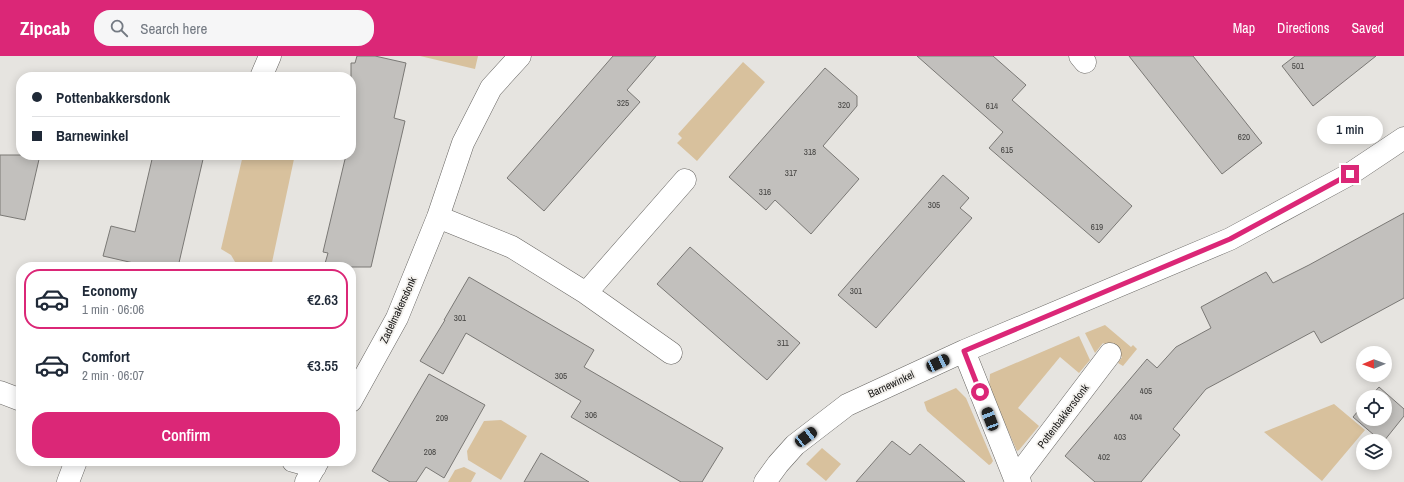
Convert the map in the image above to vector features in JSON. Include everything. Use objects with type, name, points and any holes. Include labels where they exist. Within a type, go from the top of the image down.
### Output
[{"type":"street","points":[[263,72],[270,56]]},
{"type":"street","name":"Zadelmakersdonk","points":[[356,392],[397,318],[438,216],[466,137],[491,88],[520,56]]},
{"type":"street","name":"Barnewinkel","points":[[765,482],[778,464],[795,445],[847,405],[964,351],[1230,239],[1350,174],[1404,138]]},
{"type":"street","points":[[586,293],[685,180]]},
{"type":"street","points":[[438,216],[512,247],[586,293],[671,353]]},
{"type":"street","name":"Pottenbakkersdonk","points":[[964,351],[1018,480]]},
{"type":"street","name":"Pottenbakkersdonk","points":[[1018,480],[1110,354]]},
{"type":"street","points":[[0,392],[16,398]]},
{"type":"street","points":[[68,482],[74,466]]},
{"type":"shaded area","points":[[420,56],[478,56],[475,69]]},
{"type":"shaded area","points":[[743,62],[765,82],[697,161],[677,143],[682,138],[678,134]]},
{"type":"shaded area","points":[[242,160],[294,160],[272,262],[235,262],[231,255],[221,249]]},
{"type":"shaded area","points":[[1105,325],[1131,347],[1133,345],[1137,349],[1123,366],[1118,363],[1122,357],[1103,343],[1095,353],[1085,333]]},
{"type":"shaded area","points":[[1079,336],[1090,360],[1079,373],[1060,357],[1018,408],[1039,426],[1017,451],[989,388],[990,374]]},
{"type":"shaded area","points":[[956,388],[966,398],[993,461],[989,465],[927,411],[924,402]]},
{"type":"shaded area","points":[[1334,404],[1356,422],[1356,426],[1360,426],[1365,430],[1362,434],[1356,434],[1356,441],[1322,481],[1264,432]]},
{"type":"shaded area","points":[[501,420],[527,436],[501,480],[468,460],[467,451],[484,421]]},
{"type":"shaded area","points":[[822,448],[841,464],[826,481],[806,464]]},
{"type":"shaded area","points":[[464,467],[476,473],[471,482],[448,482],[455,470]]},
{"type":"building","points":[[357,56],[375,56],[406,63],[394,118],[405,121],[371,267],[356,267],[356,262],[325,262],[328,253],[323,252],[345,160],[356,160],[356,72],[351,72],[351,63],[355,63]]},
{"type":"building","points":[[613,56],[656,56],[627,90],[640,102],[544,211],[507,178]]},
{"type":"building","points":[[917,56],[993,56],[1026,85],[1012,100],[1132,206],[1099,243],[989,148],[1003,132]]},
{"type":"building","points":[[1129,56],[1193,56],[1262,143],[1222,174]]},
{"type":"building","points":[[1295,56],[1376,56],[1313,106],[1282,66]]},
{"type":"building","points":[[825,68],[857,96],[857,106],[823,146],[859,179],[811,234],[775,200],[766,210],[729,177]]},
{"type":"building","points":[[0,155],[16,155],[16,160],[39,160],[25,220],[0,215]]},
{"type":"building","points":[[152,160],[203,160],[179,262],[129,262],[103,256],[111,226],[135,232]]},
{"type":"building","points":[[943,175],[969,198],[960,208],[972,218],[876,328],[838,295]]},
{"type":"building","points":[[1404,213],[1404,298],[1321,343],[1314,331],[1206,389],[1173,429],[1180,435],[1141,482],[1095,482],[1065,456],[1147,359],[1157,368],[1176,347],[1211,328],[1201,307],[1266,272],[1273,283]]},
{"type":"building","points":[[690,247],[800,343],[767,380],[657,284]]},
{"type":"building","points":[[469,277],[594,350],[584,367],[723,448],[702,482],[681,482],[571,417],[581,401],[466,333],[443,374],[420,361]]},
{"type":"building","points":[[429,374],[485,405],[444,478],[426,467],[416,482],[390,482],[372,471]]},
{"type":"building","points":[[1392,398],[1404,409],[1404,416],[1390,434],[1373,434],[1364,426],[1392,426]]},
{"type":"building","points":[[892,441],[910,455],[920,444],[965,482],[856,482]]},
{"type":"building","points":[[541,453],[589,482],[524,482]]},
{"type":"route","points":[[980,392],[964,351],[1230,239],[1350,174]]}]
